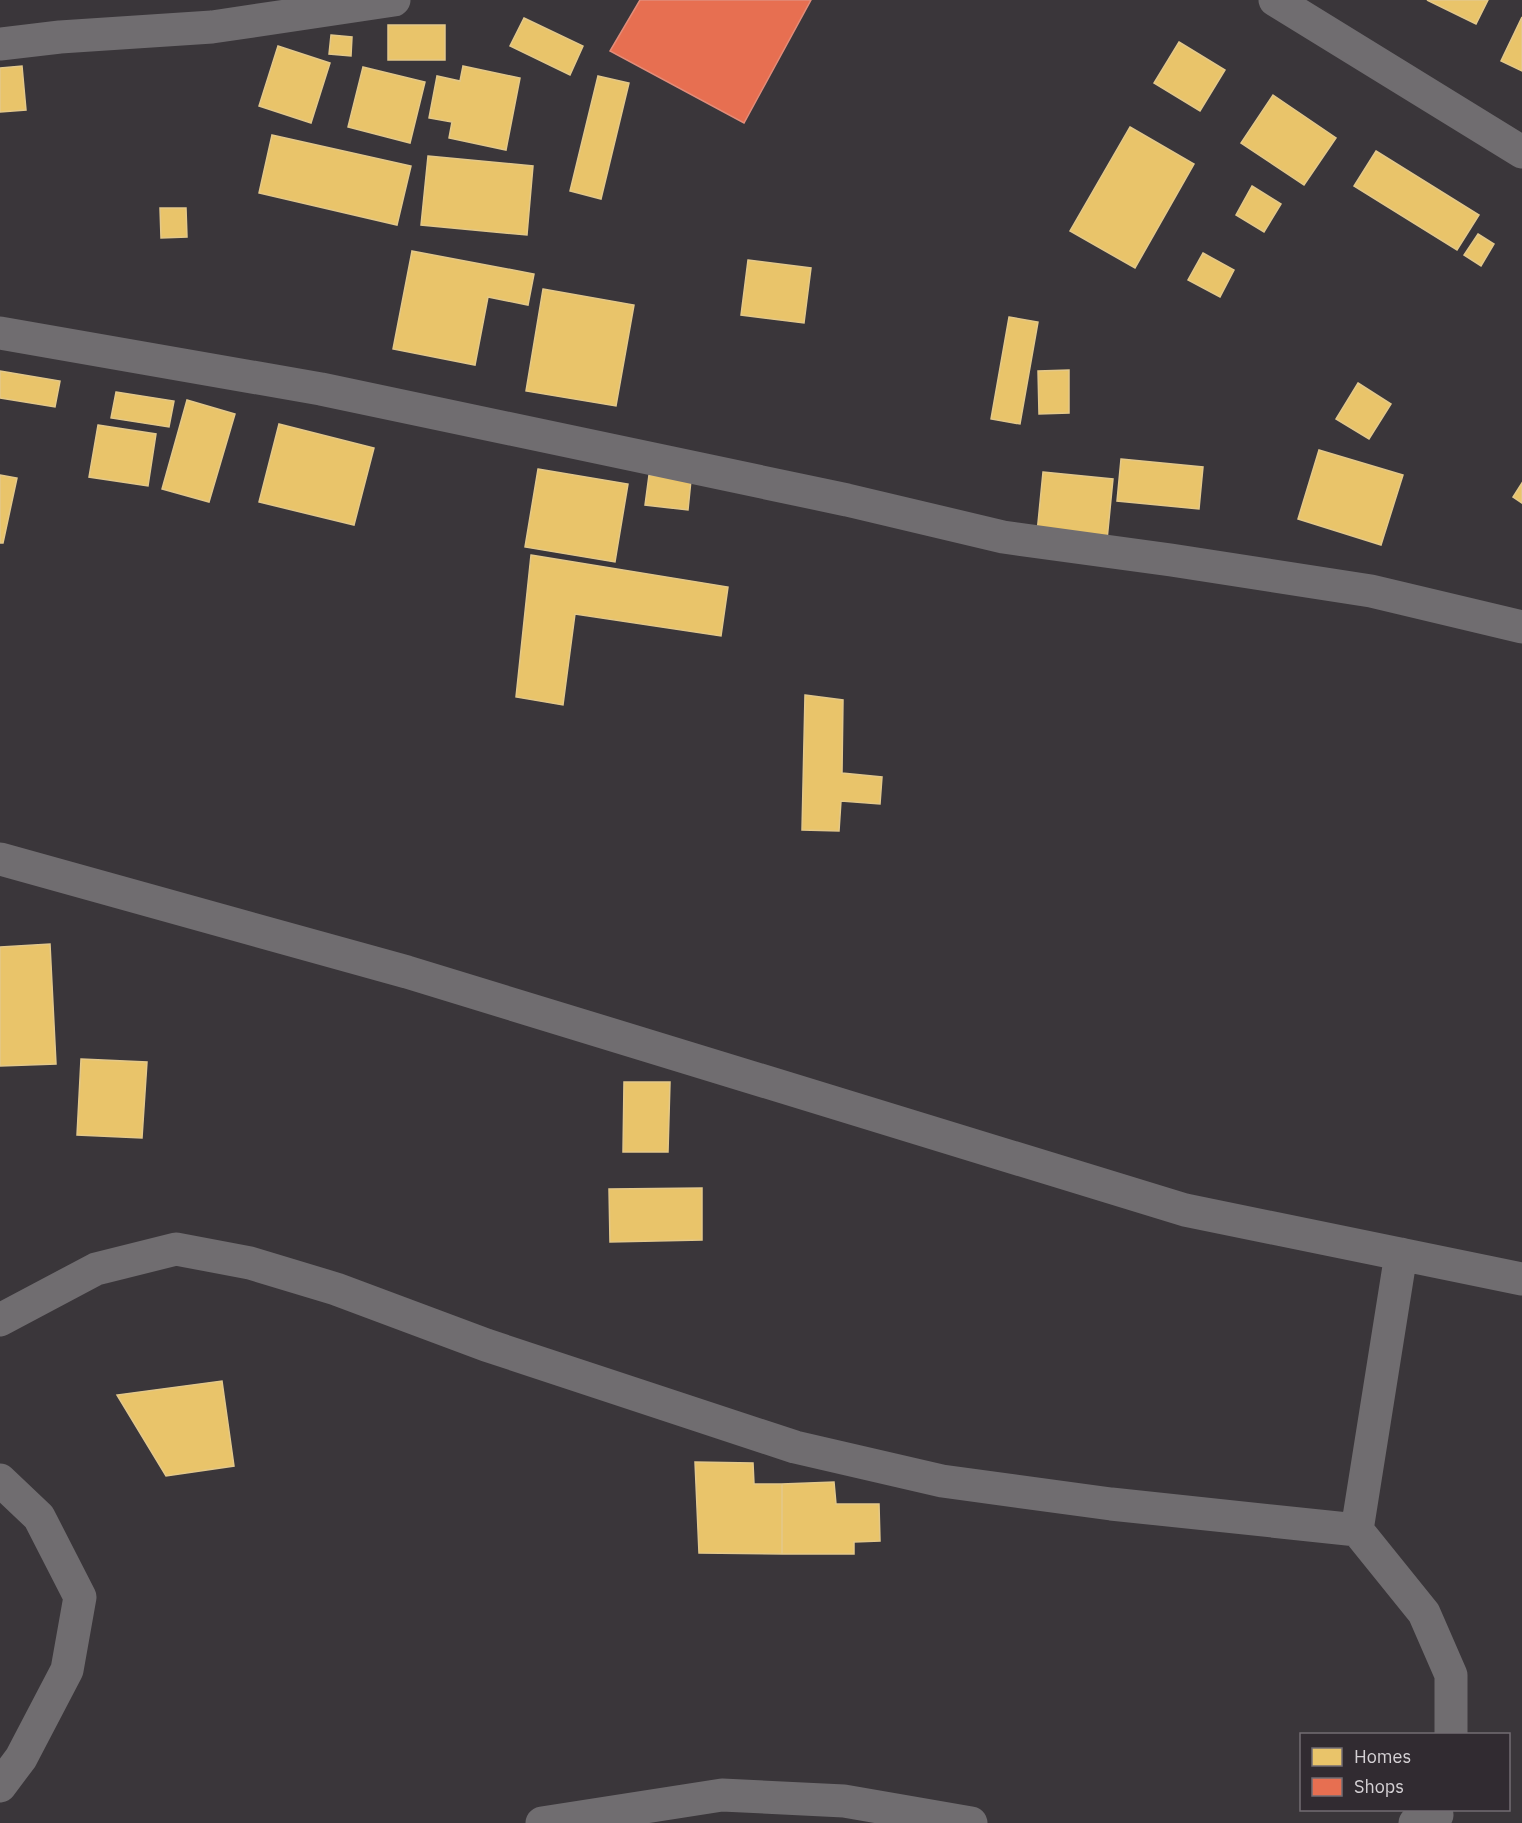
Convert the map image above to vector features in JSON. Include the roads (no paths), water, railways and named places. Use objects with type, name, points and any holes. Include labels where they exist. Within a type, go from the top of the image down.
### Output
[{"type":"street","points":[[0,44],[60,36],[212,27],[394,0]]},
{"type":"street","points":[[1275,0],[1522,152]]},
{"type":"street","points":[[0,333],[321,389],[835,498],[1003,537],[1371,591],[1522,627]]},
{"type":"street","points":[[0,859],[407,972],[1185,1210],[1522,1279]]},
{"type":"street","points":[[0,1320],[96,1269],[176,1249],[249,1263],[336,1289],[486,1345],[795,1448],[942,1481],[1111,1504],[1357,1530],[1424,1613],[1451,1675],[1451,1733]]},
{"type":"street","points":[[1357,1530],[1401,1254]]},
{"type":"street","points":[[0,1480],[39,1517],[80,1597],[67,1670],[21,1758],[0,1786]]},
{"type":"street","points":[[542,1823],[722,1795],[844,1802],[970,1823]]}]
